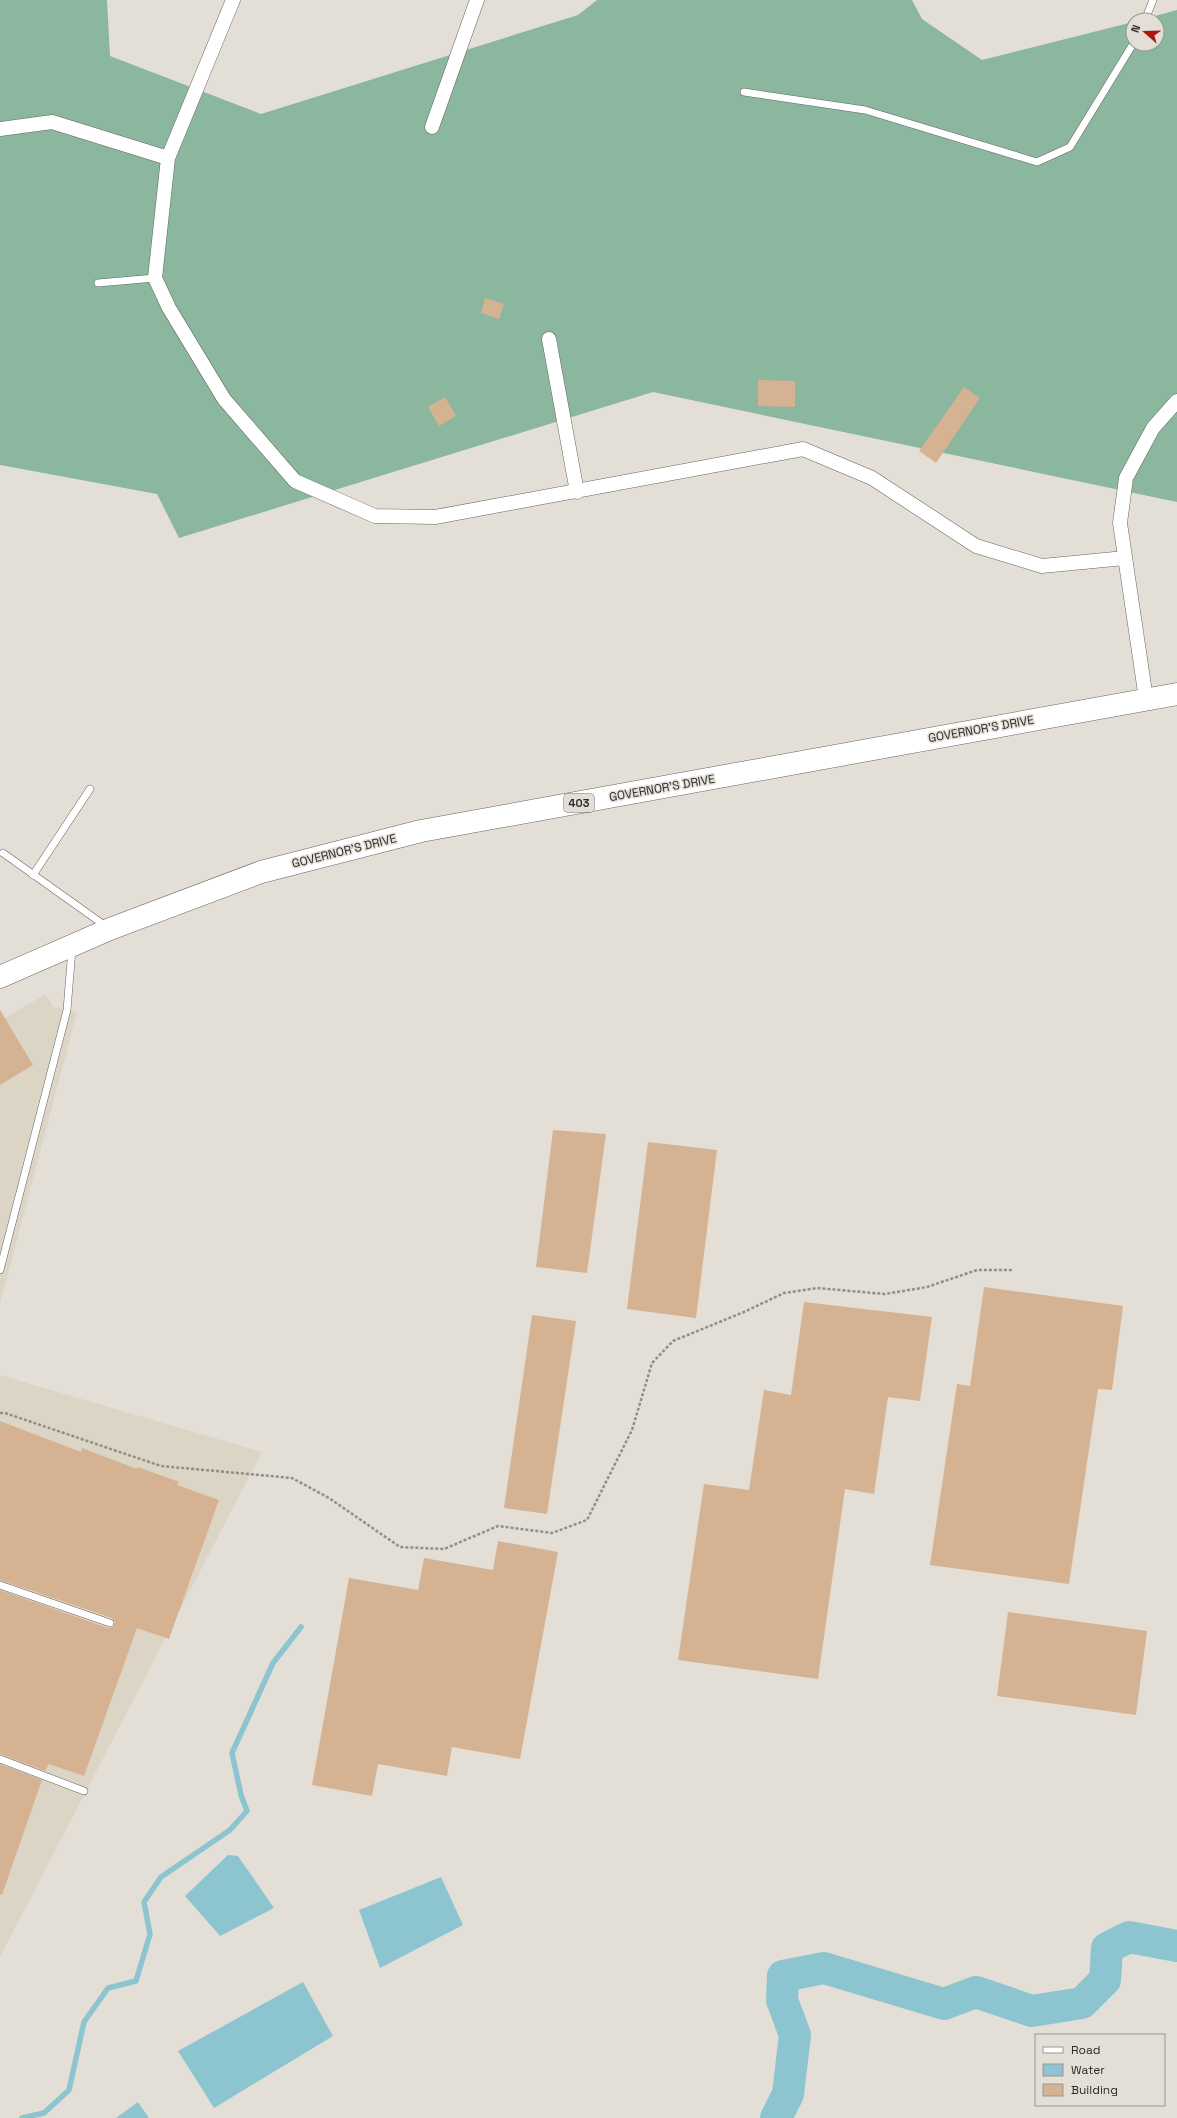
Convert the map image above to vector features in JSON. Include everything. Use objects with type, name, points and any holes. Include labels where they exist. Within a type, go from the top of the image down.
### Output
[{"type":"main road","name":"GOVERNOR'S DRIVE","points":[[0,977],[110,929],[261,872],[421,831],[1177,694]]},
{"type":"street","points":[[233,0],[168,158],[155,278],[169,308],[224,399],[295,481],[375,516],[435,517],[577,492],[803,449],[872,478],[976,546],[1042,566],[1125,558]]},
{"type":"street","points":[[432,128],[477,0]]},
{"type":"street","points":[[0,129],[52,122],[168,158]]},
{"type":"street","points":[[549,339],[577,492]]},
{"type":"street","points":[[1146,699],[1120,523],[1126,478],[1153,428],[1177,401]]},
{"type":"lane","points":[[1148,12],[1153,0]]},
{"type":"lane","points":[[744,92],[865,110],[1037,162],[1070,147],[1128,52]]},
{"type":"lane","points":[[98,283],[155,278]]},
{"type":"lane","points":[[33,874],[90,789]]},
{"type":"lane","points":[[3,853],[110,929]]},
{"type":"lane","points":[[0,1270],[67,1010],[72,945]]},
{"type":"lane","points":[[0,1585],[110,1623]]},
{"type":"lane","points":[[0,1759],[84,1791]]},
{"type":"path","points":[[0,1413],[5,1413],[161,1466],[292,1478],[329,1498],[400,1547],[444,1549],[498,1526],[552,1533],[587,1520],[632,1430],[652,1363],[673,1341],[744,1312],[784,1293],[817,1288],[885,1294],[927,1287],[977,1270],[1012,1270]]},
{"type":"shaded area","points":[[46,994],[53,1007],[77,1012],[0,1304],[0,1021]]},
{"type":"shaded area","points":[[0,1375],[262,1452],[0,1957]]},
{"type":"green space","points":[[0,0],[107,0],[110,56],[261,114],[578,15],[597,0],[912,0],[922,19],[982,60],[1125,24],[1125,52],[1165,52],[1165,13],[1177,10],[1177,502],[653,392],[179,538],[157,494],[0,465]]},
{"type":"water","points":[[228,1855],[238,1856],[274,1908],[220,1936],[185,1896]]},
{"type":"water","points":[[441,1877],[463,1925],[380,1968],[359,1910]]},
{"type":"water","points":[[303,1982],[333,2036],[214,2108],[178,2051]]},
{"type":"water","points":[[138,2102],[149,2118],[116,2118]]},
{"type":"building","points":[[485,298],[504,304],[499,319],[481,313]]},
{"type":"building","points":[[758,380],[795,381],[795,407],[758,406]]},
{"type":"building","points":[[964,387],[980,398],[936,463],[919,451]]},
{"type":"building","points":[[445,397],[456,416],[439,426],[428,407]]},
{"type":"building","points":[[0,1010],[33,1065],[0,1085]]},
{"type":"building","points":[[553,1130],[606,1134],[587,1273],[536,1267]]},
{"type":"building","points":[[648,1142],[717,1150],[696,1318],[627,1309]]},
{"type":"building","points":[[984,1287],[1123,1306],[1112,1390],[1098,1389],[1069,1584],[930,1565],[957,1384],[970,1386]]},
{"type":"building","points":[[804,1302],[932,1317],[920,1401],[888,1397],[874,1494],[845,1489],[818,1679],[678,1660],[704,1484],[749,1490],[764,1390],[791,1395]]},
{"type":"building","points":[[532,1315],[576,1321],[547,1514],[504,1508]]},
{"type":"building","points":[[0,1421],[81,1452],[82,1448],[137,1469],[138,1467],[179,1482],[177,1485],[219,1500],[169,1639],[137,1628],[84,1776],[49,1764],[45,1771],[0,1754],[0,1590],[108,1628],[113,1627],[115,1622],[112,1618],[0,1580]]},
{"type":"building","points":[[498,1541],[558,1552],[520,1759],[452,1747],[447,1776],[378,1764],[372,1796],[312,1785],[349,1578],[418,1590],[424,1558],[493,1570]]},
{"type":"building","points":[[1008,1612],[1147,1631],[1136,1715],[997,1696]]},
{"type":"building","points":[[0,1764],[42,1780],[2,1895],[0,1894]]},
{"type":"waterway","points":[[22,2118],[44,2113],[69,2090],[84,2022],[108,1988],[136,1981],[150,1934],[144,1902],[161,1877],[230,1830],[247,1811],[241,1795],[232,1753],[273,1663],[301,1627]]},
{"type":"waterway","points":[[776,2118],[788,2094],[795,2035],[782,2000],[783,1976],[824,1968],[944,2004],[976,1992],[1032,2011],[1082,2003],[1105,1980],[1107,1948],[1129,1937],[1177,1946]]}]
